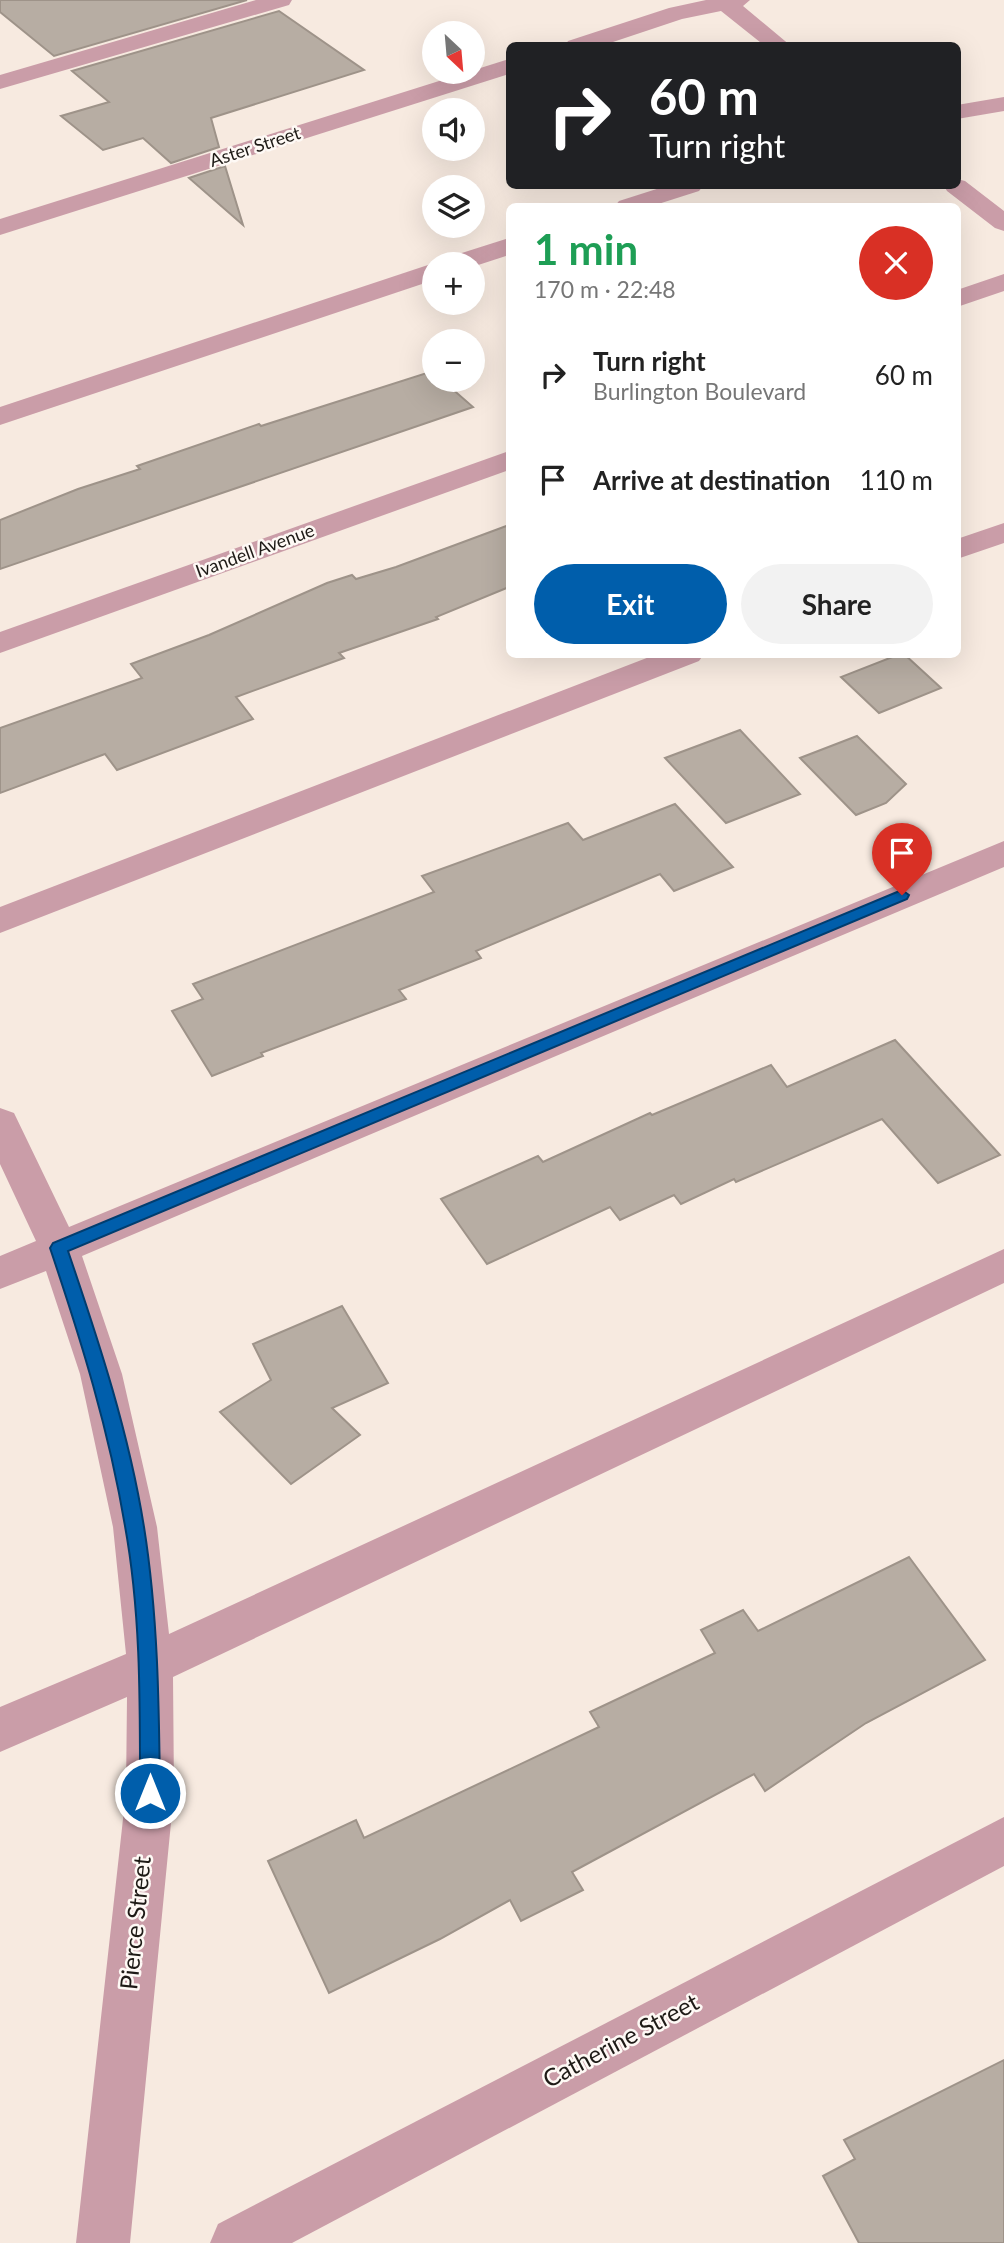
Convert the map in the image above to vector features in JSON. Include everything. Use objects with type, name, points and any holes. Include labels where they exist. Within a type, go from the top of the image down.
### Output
[{"type":"street","points":[[0,82],[281,0]]},
{"type":"street","points":[[588,42],[677,13],[729,1],[775,42]]},
{"type":"street","name":"Aster Street","points":[[0,227],[506,67]]},
{"type":"street","points":[[961,111],[1004,104]]},
{"type":"street","points":[[637,203],[682,189]]},
{"type":"street","points":[[960,189],[1004,223]]},
{"type":"street","points":[[485,254],[506,247]]},
{"type":"street","points":[[0,416],[422,275]]},
{"type":"street","points":[[961,298],[1004,282]]},
{"type":"street","name":"Ivandell Avenue","points":[[0,643],[506,461]]},
{"type":"street","points":[[961,548],[1004,532]]},
{"type":"street","points":[[0,921],[678,658]]},
{"type":"street","points":[[0,1273],[1004,853]]},
{"type":"street","name":"Pierce Street","points":[[0,1123],[59,1248],[101,1374],[135,1527],[150,1665],[150,1793],[103,2243]]},
{"type":"street","points":[[0,1730],[150,1665],[1004,1265]]},
{"type":"street","name":"Catherine Street","points":[[237,2243],[1004,1840]]},
{"type":"building","points":[[0,0],[247,0],[54,56],[0,12]]},
{"type":"building","points":[[279,11],[364,70],[211,118],[219,147],[171,163],[143,138],[103,150],[61,116],[109,102],[72,71]]},
{"type":"building","points":[[225,166],[243,225],[189,178]]},
{"type":"building","points":[[422,375],[422,392],[456,392],[473,407],[0,569],[0,520],[78,489],[140,469],[137,466],[259,424],[261,426]]},
{"type":"building","points":[[506,526],[506,588],[436,617],[438,619],[339,653],[344,658],[236,697],[253,719],[117,770],[105,754],[0,793],[0,728],[142,678],[131,664],[209,635],[327,583],[352,575],[356,579]]},
{"type":"building","points":[[890,658],[908,658],[941,688],[879,713],[841,677]]},
{"type":"building","points":[[740,730],[800,794],[726,823],[665,758]]},
{"type":"building","points":[[857,736],[906,784],[886,803],[856,815],[800,758]]},
{"type":"building","points":[[675,804],[733,867],[674,891],[660,874],[476,951],[481,958],[399,990],[406,999],[261,1053],[263,1056],[212,1076],[172,1011],[203,999],[193,984],[434,892],[422,876],[568,823],[583,840]]},
{"type":"building","points":[[895,1040],[1000,1155],[938,1183],[882,1119],[736,1182],[734,1179],[681,1204],[674,1195],[620,1220],[610,1207],[487,1264],[441,1199],[538,1156],[543,1162],[650,1113],[652,1115],[771,1065],[787,1087]]},
{"type":"building","points":[[342,1306],[388,1383],[332,1408],[360,1435],[291,1484],[220,1412],[271,1380],[253,1344]]},
{"type":"building","points":[[909,1557],[985,1660],[866,1723],[765,1791],[754,1774],[572,1872],[583,1890],[521,1921],[510,1900],[440,1939],[329,1993],[268,1861],[356,1820],[364,1838],[599,1727],[590,1712],[715,1653],[701,1630],[743,1610],[758,1631]]},
{"type":"building","points":[[1004,2060],[1004,2243],[859,2243],[823,2176],[855,2159],[844,2140]]},
{"type":"route","points":[[150,1793],[150,1665],[135,1527],[101,1374],[59,1248],[902,895]]}]
